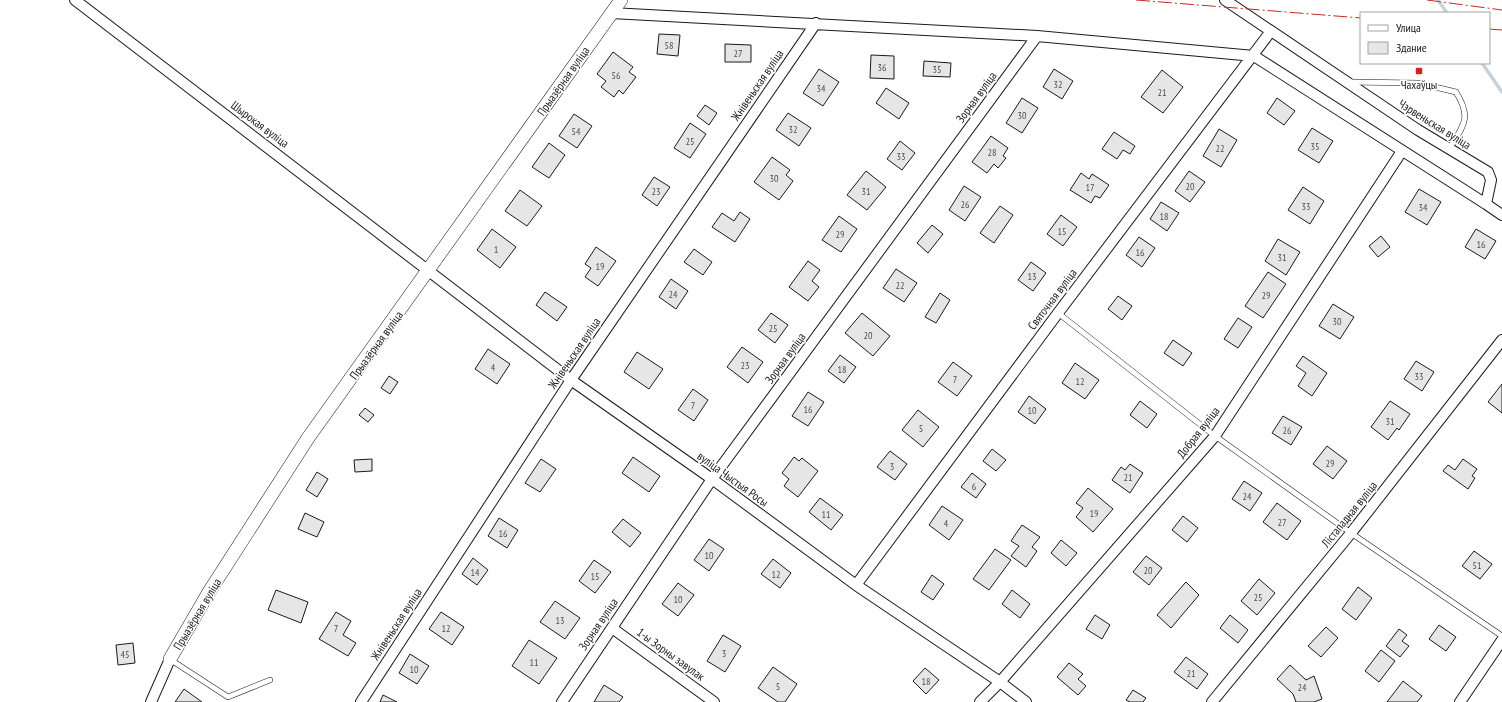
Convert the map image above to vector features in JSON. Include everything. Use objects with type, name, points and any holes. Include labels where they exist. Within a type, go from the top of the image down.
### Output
[{"type":"street","name":"Шырокая вуліца","points":[[75,0],[430,270]]},
{"type":"street","name":"Прыазёрная вуліца","points":[[151,702],[170,660],[209,592],[308,438],[430,270],[621,0]]},
{"type":"street","name":"Чэрвеньская вуліца","points":[[1225,0],[1449,149],[1488,172],[1491,180],[1486,204]]},
{"type":"street","points":[[611,13],[1037,36],[1254,56],[1502,215]]},
{"type":"street","name":"Жнівеньская вуліца","points":[[361,702],[571,380],[816,23]]},
{"type":"street","name":"Святочная вуліца","points":[[856,584],[1058,313],[1254,56],[1271,31]]},
{"type":"street","name":"Зорная вуліца","points":[[562,702],[712,479],[1037,36]]},
{"type":"street","name":"Добрая вуліца","points":[[980,702],[1000,682],[1215,436],[1402,151]]},
{"type":"street","name":"вуліца Чыстыя Росы","points":[[430,270],[571,380],[712,479],[856,584],[1000,682],[1026,702]]},
{"type":"street","name":"Лістападная вуліца","points":[[1212,702],[1351,533],[1502,340]]},
{"type":"street","name":"1-ы Зорны завулак","points":[[612,628],[714,702]]},
{"type":"street","points":[[1460,702],[1502,640]]},
{"type":"lane","points":[[1347,82],[1418,83],[1456,92],[1466,114],[1462,128],[1449,149]]},
{"type":"lane","points":[[1058,313],[1215,436],[1351,533],[1502,636]]},
{"type":"lane","points":[[170,660],[228,698],[270,680]]},
{"type":"building","points":[[659,34],[680,35],[678,56],[657,54]]},
{"type":"building","points":[[725,44],[751,45],[751,62],[725,62]]},
{"type":"building","points":[[613,52],[633,67],[629,72],[636,77],[623,94],[619,90],[614,97],[601,87],[606,81],[597,74]]},
{"type":"building","points":[[871,55],[894,56],[894,79],[870,78]]},
{"type":"building","points":[[924,61],[951,63],[950,77],[923,76]]},
{"type":"building","points":[[819,69],[839,82],[823,106],[803,93]]},
{"type":"building","points":[[1054,69],[1073,81],[1062,99],[1043,87]]},
{"type":"building","points":[[1162,70],[1183,87],[1163,113],[1141,97]]},
{"type":"building","points":[[886,88],[909,103],[899,119],[876,103]]},
{"type":"building","points":[[1022,98],[1038,108],[1022,133],[1006,123]]},
{"type":"building","points":[[1277,98],[1295,111],[1284,125],[1267,113]]},
{"type":"building","points":[[705,105],[717,113],[709,125],[697,116]]},
{"type":"building","points":[[788,113],[811,128],[799,146],[776,130]]},
{"type":"building","points":[[574,114],[592,126],[577,148],[559,136]]},
{"type":"building","points":[[690,123],[706,134],[690,158],[674,148]]},
{"type":"building","points":[[1312,128],[1333,141],[1319,163],[1298,150]]},
{"type":"building","points":[[1219,129],[1237,140],[1221,167],[1203,156]]},
{"type":"building","points":[[1114,132],[1135,146],[1130,154],[1123,150],[1117,159],[1102,149]]},
{"type":"building","points":[[991,136],[1008,148],[1003,156],[1006,158],[998,168],[994,164],[987,173],[972,162]]},
{"type":"building","points":[[900,141],[915,153],[902,170],[887,159]]},
{"type":"building","points":[[549,143],[565,155],[549,178],[532,167]]},
{"type":"building","points":[[772,157],[790,170],[786,175],[793,181],[779,200],[754,182]]},
{"type":"building","points":[[866,171],[886,187],[867,210],[847,195]]},
{"type":"building","points":[[1189,171],[1205,182],[1190,202],[1175,191]]},
{"type":"building","points":[[1081,173],[1089,179],[1092,174],[1109,185],[1100,198],[1095,196],[1091,203],[1070,190]]},
{"type":"building","points":[[654,177],[670,187],[657,206],[642,195]]},
{"type":"building","points":[[964,186],[981,197],[965,221],[949,210]]},
{"type":"building","points":[[1303,187],[1324,201],[1310,224],[1288,210]]},
{"type":"building","points":[[1419,189],[1441,202],[1427,225],[1405,212]]},
{"type":"building","points":[[520,190],[542,206],[527,226],[505,211]]},
{"type":"building","points":[[1161,202],[1179,213],[1167,231],[1150,219]]},
{"type":"building","points":[[1000,206],[1013,215],[994,243],[980,233]]},
{"type":"building","points":[[740,212],[750,219],[735,242],[712,227],[722,213],[734,221]]},
{"type":"building","points":[[1061,215],[1077,227],[1063,246],[1047,234]]},
{"type":"building","points":[[839,216],[857,229],[841,252],[822,240]]},
{"type":"building","points":[[932,225],[943,234],[928,253],[917,243]]},
{"type":"building","points":[[492,229],[516,247],[500,268],[477,250]]},
{"type":"building","points":[[1476,229],[1496,241],[1485,259],[1465,247]]},
{"type":"building","points":[[1381,236],[1390,247],[1378,257],[1369,246]]},
{"type":"building","points":[[1139,237],[1155,248],[1142,267],[1126,255]]},
{"type":"building","points":[[1278,239],[1300,252],[1286,275],[1265,261]]},
{"type":"building","points":[[596,247],[616,261],[598,286],[585,277],[591,268],[585,264]]},
{"type":"building","points":[[694,249],[712,262],[703,275],[684,262]]},
{"type":"building","points":[[808,261],[820,270],[812,281],[819,287],[808,301],[789,287]]},
{"type":"building","points":[[1031,262],[1046,273],[1033,291],[1018,280]]},
{"type":"building","points":[[896,269],[917,283],[904,302],[883,288]]},
{"type":"building","points":[[1268,272],[1286,284],[1263,318],[1245,306]]},
{"type":"building","points":[[671,279],[688,291],[676,309],[659,297]]},
{"type":"building","points":[[545,292],[567,307],[557,321],[536,305]]},
{"type":"building","points":[[940,293],[950,300],[936,323],[925,317]]},
{"type":"building","points":[[1118,296],[1132,306],[1122,320],[1108,309]]},
{"type":"building","points":[[1333,304],[1354,317],[1340,339],[1319,326]]},
{"type":"building","points":[[771,313],[788,325],[775,343],[758,330]]},
{"type":"building","points":[[862,313],[890,336],[873,356],[845,333]]},
{"type":"building","points":[[1238,318],[1252,327],[1238,348],[1224,339]]},
{"type":"building","points":[[1173,340],[1192,353],[1183,366],[1164,353]]},
{"type":"building","points":[[742,347],[763,362],[748,383],[727,367]]},
{"type":"building","points":[[488,349],[510,364],[497,384],[475,369]]},
{"type":"building","points":[[637,352],[663,369],[649,389],[624,372]]},
{"type":"building","points":[[840,355],[856,367],[844,383],[828,371]]},
{"type":"building","points":[[1303,356],[1327,373],[1312,396],[1298,386],[1306,373],[1296,366]]},
{"type":"building","points":[[1416,361],[1434,372],[1422,391],[1404,379]]},
{"type":"building","points":[[953,362],[972,376],[957,396],[938,382]]},
{"type":"building","points":[[1075,363],[1099,380],[1085,399],[1062,383]]},
{"type":"building","points":[[389,376],[398,382],[390,394],[381,388]]},
{"type":"building","points":[[1502,384],[1502,413],[1488,402]]},
{"type":"building","points":[[693,389],[708,400],[694,421],[678,410]]},
{"type":"building","points":[[808,392],[824,402],[808,426],[792,416]]},
{"type":"building","points":[[1029,396],[1046,409],[1035,424],[1018,412]]},
{"type":"building","points":[[1140,401],[1157,414],[1147,428],[1130,415]]},
{"type":"building","points":[[1390,401],[1410,414],[1399,430],[1397,428],[1388,440],[1371,427]]},
{"type":"building","points":[[365,408],[374,415],[368,422],[359,415]]},
{"type":"building","points":[[918,410],[939,427],[923,447],[902,430]]},
{"type":"building","points":[[1283,416],[1302,427],[1291,445],[1272,433]]},
{"type":"building","points":[[1327,446],[1347,461],[1333,479],[1313,464]]},
{"type":"building","points":[[992,449],[1006,460],[996,471],[983,461]]},
{"type":"building","points":[[890,451],[907,464],[895,480],[877,467]]},
{"type":"building","points":[[633,457],[660,476],[649,492],[622,473]]},
{"type":"building","points":[[794,457],[799,461],[802,458],[818,471],[798,497],[784,486],[789,479],[782,473]]},
{"type":"building","points":[[372,459],[372,471],[355,472],[354,460]]},
{"type":"building","points":[[541,459],[556,469],[540,492],[525,483]]},
{"type":"building","points":[[1463,459],[1477,469],[1472,476],[1475,478],[1468,489],[1443,471],[1448,465],[1455,470]]},
{"type":"building","points":[[1130,464],[1143,473],[1130,493],[1112,480],[1121,467],[1125,470]]},
{"type":"building","points":[[317,472],[328,479],[317,497],[306,490]]},
{"type":"building","points":[[972,473],[986,484],[976,498],[961,487]]},
{"type":"building","points":[[1244,481],[1262,493],[1250,511],[1232,499]]},
{"type":"building","points":[[1088,488],[1113,509],[1093,532],[1076,517],[1083,508],[1076,503]]},
{"type":"building","points":[[820,498],[843,515],[831,530],[809,512]]},
{"type":"building","points":[[1277,503],[1301,521],[1287,540],[1263,522]]},
{"type":"building","points":[[942,506],[963,520],[949,540],[929,525]]},
{"type":"building","points":[[305,513],[324,522],[317,537],[298,529]]},
{"type":"building","points":[[1183,516],[1198,528],[1187,542],[1172,530]]},
{"type":"building","points":[[499,518],[518,530],[507,548],[488,536]]},
{"type":"building","points":[[623,519],[641,533],[630,547],[612,532]]},
{"type":"building","points":[[1022,525],[1040,537],[1032,547],[1037,551],[1026,567],[1011,556],[1019,546],[1011,541]]},
{"type":"building","points":[[709,539],[724,549],[709,571],[694,560]]},
{"type":"building","points":[[1061,540],[1077,553],[1066,566],[1051,553]]},
{"type":"building","points":[[995,549],[1011,560],[989,590],[973,579]]},
{"type":"building","points":[[1474,551],[1492,564],[1480,579],[1462,566]]},
{"type":"building","points":[[1146,556],[1162,568],[1149,585],[1133,572]]},
{"type":"building","points":[[473,558],[488,570],[477,585],[462,574]]},
{"type":"building","points":[[773,559],[791,573],[780,588],[761,574]]},
{"type":"building","points":[[594,560],[611,572],[595,593],[579,581]]},
{"type":"building","points":[[932,575],[944,584],[933,600],[921,592]]},
{"type":"building","points":[[1259,579],[1275,593],[1257,615],[1241,601]]},
{"type":"building","points":[[1186,582],[1199,595],[1171,628],[1157,615]]},
{"type":"building","points":[[678,583],[694,595],[678,616],[662,604]]},
{"type":"building","points":[[1358,587],[1372,598],[1356,620],[1342,609]]},
{"type":"building","points":[[276,590],[308,602],[301,623],[268,610]]},
{"type":"building","points":[[1012,590],[1030,604],[1020,618],[1002,604]]},
{"type":"building","points":[[555,601],[580,618],[565,639],[540,622]]},
{"type":"building","points":[[336,612],[351,621],[343,635],[356,643],[348,656],[319,639]]},
{"type":"building","points":[[441,612],[464,627],[452,645],[429,629]]},
{"type":"building","points":[[1095,615],[1110,625],[1102,639],[1086,629]]},
{"type":"building","points":[[1230,615],[1248,630],[1238,643],[1220,628]]},
{"type":"building","points":[[1439,625],[1456,637],[1446,651],[1429,639]]},
{"type":"building","points":[[1326,627],[1338,638],[1321,657],[1308,646]]},
{"type":"building","points":[[1399,629],[1407,635],[1402,641],[1409,646],[1400,657],[1386,646]]},
{"type":"building","points":[[723,635],[741,646],[725,672],[707,661]]},
{"type":"building","points":[[529,640],[557,658],[539,684],[512,666]]},
{"type":"building","points":[[133,643],[135,663],[118,665],[116,645]]},
{"type":"building","points":[[1381,650],[1395,661],[1379,682],[1365,671]]},
{"type":"building","points":[[410,654],[429,666],[417,684],[399,673]]},
{"type":"building","points":[[1186,657],[1208,674],[1197,689],[1174,672]]},
{"type":"building","points":[[1069,663],[1083,674],[1078,679],[1086,686],[1078,695],[1057,677]]},
{"type":"building","points":[[1290,665],[1306,680],[1314,676],[1322,699],[1314,702],[1296,702],[1293,694],[1277,679]]},
{"type":"building","points":[[773,667],[797,684],[785,702],[778,702],[758,688]]},
{"type":"building","points":[[925,668],[939,680],[926,694],[913,681]]},
{"type":"building","points":[[1403,681],[1422,696],[1417,702],[1387,702]]},
{"type":"building","points":[[604,685],[623,697],[619,702],[594,702]]},
{"type":"building","points":[[184,689],[202,702],[175,702]]},
{"type":"building","points":[[1133,690],[1146,698],[1143,702],[1130,702],[1126,700]]},
{"type":"building","points":[[383,695],[397,702],[380,702]]},
{"type":"waterway","points":[[1438,0],[1446,12]]},
{"type":"waterway","points":[[1483,64],[1502,92]]},
{"type":"power","points":[[1136,0],[1360,18]]},
{"type":"power","points":[[1427,0],[1502,10]]},
{"type":"power","points":[[1490,29],[1502,30]]},
{"type":"place","name":"Чахаўцы","points":[[1419,71]]}]
